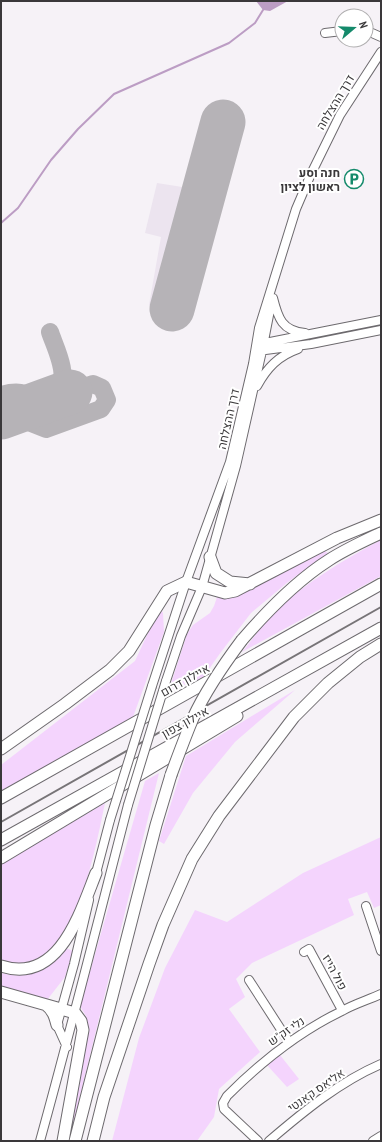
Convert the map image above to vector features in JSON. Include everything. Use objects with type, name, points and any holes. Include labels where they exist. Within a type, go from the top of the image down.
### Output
[{"type":"highway","points":[[1,749],[110,670],[129,652],[167,592],[186,582],[225,592],[235,591],[337,538],[381,520]]},
{"type":"highway","points":[[75,1141],[152,839],[171,775],[194,717],[213,682],[242,640],[278,602],[308,576],[343,552],[381,533]]},
{"type":"highway","points":[[210,557],[216,573],[230,582],[250,584]]},
{"type":"highway","name":"איילון דרום","points":[[1,798],[381,584]]},
{"type":"highway","name":"איילון צפון","points":[[1,840],[381,628]]},
{"type":"highway","points":[[93,1141],[108,1083],[149,964],[163,925],[192,859],[219,816],[294,717],[328,683],[381,644]]},
{"type":"highway","points":[[1,858],[288,686],[321,661]]},
{"type":"highway","points":[[1,966],[14,969],[26,969],[40,964],[56,951],[67,939],[79,916],[96,873]]},
{"type":"highway","points":[[1,992],[75,1013],[81,1021],[83,1030],[63,1141]]},
{"type":"highway","points":[[44,1003],[55,1015],[57,1025]]},
{"type":"street","points":[[325,33],[334,32]]},
{"type":"street","name":"דרך ההצלחה","points":[[40,1141],[67,1047],[128,805],[181,636],[202,587],[236,466],[253,393],[259,347],[259,328],[296,209],[330,133],[381,52]]},
{"type":"street","name":"דרך ההצלחה","points":[[57,1025],[110,820],[186,582],[230,462],[273,295],[281,257]]},
{"type":"street","points":[[273,295],[277,312],[285,326],[290,330],[314,334]]},
{"type":"street","points":[[259,347],[381,320]]},
{"type":"street","points":[[259,347],[311,344],[381,330]]},
{"type":"street","points":[[253,393],[270,366],[290,352],[311,344]]},
{"type":"street","points":[[366,906],[381,951]]},
{"type":"street","name":"פול הייז","points":[[304,952],[309,950],[342,1010]]},
{"type":"street","points":[[249,980],[289,1042]]},
{"type":"street","name":"נלי זק\"ש","points":[[258,1141],[224,1109],[223,1102],[227,1096],[264,1061],[289,1042],[342,1010],[381,994]]},
{"type":"street","points":[[57,1025],[67,1047]]},
{"type":"street","name":"אליאס קאנטי","points":[[269,1141],[314,1104],[341,1085],[381,1064]]},
{"type":"street","points":[[373,1141],[381,1136]]},
{"type":"shaded area","points":[[256,1],[288,1],[270,11],[263,10]]},
{"type":"shaded area","points":[[157,183],[195,189],[166,311],[149,305],[161,237],[145,233]]},
{"type":"shaded area","points":[[381,540],[381,576],[242,652],[262,626],[287,600],[326,572]]},
{"type":"shaded area","points":[[323,550],[328,553],[288,582],[251,613],[202,679],[169,690],[187,634],[193,625],[210,613],[217,597],[224,597]]},
{"type":"shaded area","points":[[160,607],[163,613],[164,632],[133,717],[1,792],[1,765],[135,661]]},
{"type":"shaded area","points":[[295,690],[235,742],[193,793],[164,844],[159,841],[186,756]]},
{"type":"shaded area","points":[[159,773],[68,1141],[88,1029],[86,1016],[80,1006],[145,781]]},
{"type":"shaded area","points":[[105,803],[96,845],[81,897],[71,921],[58,942],[43,957],[25,964],[1,961],[1,864]]},
{"type":"shaded area","points":[[381,837],[381,905],[374,908],[367,892],[348,899],[354,915],[252,963],[236,979],[245,997],[229,1009],[260,1052],[219,1089],[214,1117],[197,1141],[112,1141],[139,1038],[165,968],[195,910],[227,922],[303,873]]},
{"type":"shaded area","points":[[66,948],[73,951],[65,977],[47,1000],[1,987],[1,973],[20,975],[38,972],[53,963]]},
{"type":"shaded area","points":[[280,1055],[299,1079],[287,1087],[266,1064]]},
{"type":"waterway","points":[[1,223],[18,208],[51,160],[78,129],[114,94],[229,43],[255,23],[263,10]]},
{"type":"taxiway","points":[[1,395],[12,392],[20,392],[30,397],[55,388],[61,382],[62,369],[58,352],[50,332]]},
{"type":"taxiway","points":[[8,414],[46,429],[101,409],[107,400],[102,388],[93,384],[70,392]]},
{"type":"runway","points":[[172,309],[223,122]]},
{"type":"runway","points":[[1,417],[70,392]]},
{"type":"railway","points":[[1,822],[381,607]]},
{"type":"place","name":"חנה וסע ראשון לציון","points":[[354,179]]}]
